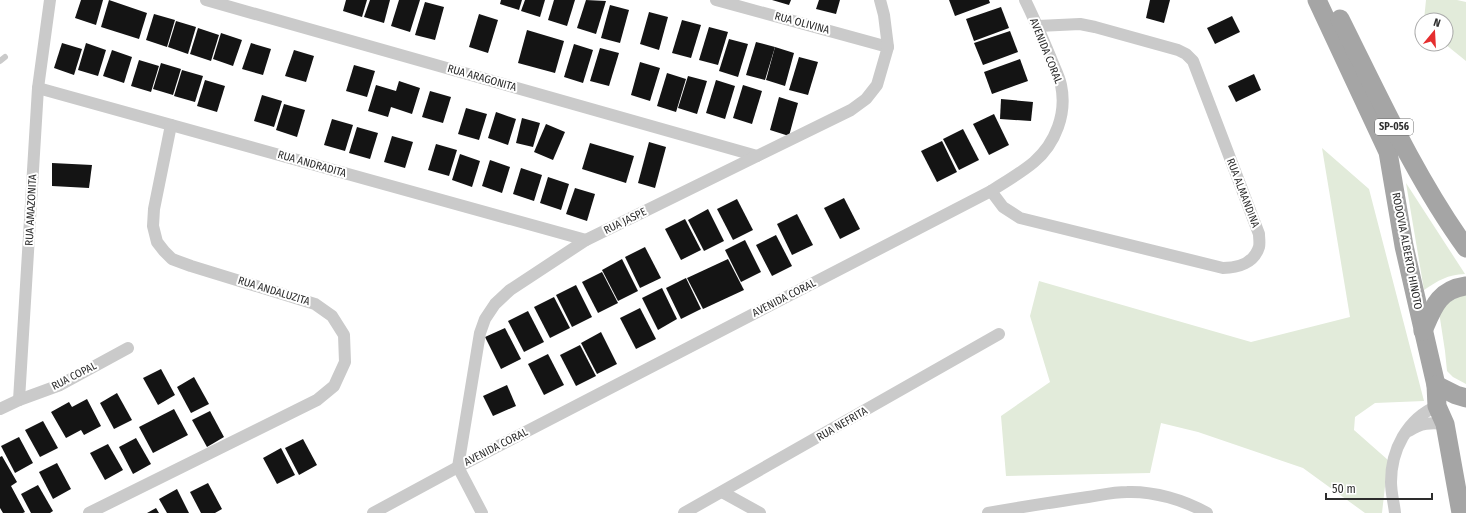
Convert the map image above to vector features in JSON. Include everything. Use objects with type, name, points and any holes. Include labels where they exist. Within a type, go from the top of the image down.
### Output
[{"type":"main road","name":"RODOVIA ALBERTO HINOTO","points":[[1317,0],[1388,152],[1404,246],[1436,385],[1437,406],[1445,424],[1463,513]]},
{"type":"main road","name":"SP-056","points":[[1330,0],[1402,141],[1448,223],[1466,248]]},
{"type":"main road","points":[[1448,223],[1466,240]]},
{"type":"main road","points":[[1423,331],[1433,307],[1438,300],[1451,290],[1466,286]]},
{"type":"main road","points":[[1436,385],[1456,395],[1466,398]]},
{"type":"street","name":"RUA AMAZONITA","points":[[19,400],[38,88],[50,0]]},
{"type":"street","name":"RUA ARAGONITA","points":[[206,0],[757,156]]},
{"type":"street","name":"RUA OLIVINA","points":[[716,0],[888,47]]},
{"type":"street","name":"RUA JASPE","points":[[458,467],[480,333],[485,319],[495,304],[510,290],[586,240],[851,110],[866,99],[877,85],[888,47],[884,15],[880,0]]},
{"type":"street","name":"AVENIDA CORAL","points":[[373,513],[458,467],[991,191],[1016,176],[1035,161],[1051,142],[1060,124],[1063,102],[1061,84],[1038,26],[1025,0]]},
{"type":"street","name":"RUA ALMANDINA","points":[[991,191],[1003,207],[1020,218],[1223,268],[1235,268],[1246,264],[1254,255],[1259,246],[1259,234],[1193,61],[1186,54],[1178,50],[1080,24],[1038,26]]},
{"type":"street","name":"RUA ANDRADITA","points":[[38,88],[586,240]]},
{"type":"street","name":"RUA ANDALUZITA","points":[[89,513],[317,400],[334,386],[345,362],[344,335],[332,316],[315,304],[172,259],[157,242],[153,226],[154,209],[172,125]]},
{"type":"street","name":"RUA NEFRITA","points":[[684,513],[999,334]]},
{"type":"street","name":"RUA COPAL","points":[[19,400],[60,385],[128,348]]},
{"type":"street","points":[[0,409],[19,400]]},
{"type":"street","points":[[1395,513],[1392,495],[1392,472],[1396,451],[1416,419],[1426,411],[1437,406]]},
{"type":"street","points":[[1406,433],[1420,424],[1436,422],[1445,424]]},
{"type":"street","points":[[458,467],[482,513]]},
{"type":"street","points":[[722,492],[760,513]]},
{"type":"street","points":[[988,513],[1035,504],[1127,492],[1147,493],[1166,497],[1185,503],[1207,513]]},
{"type":"green space","points":[[1426,0],[1457,0],[1466,2],[1466,61],[1454,51],[1454,12],[1425,12]]},
{"type":"green space","points":[[1322,148],[1369,189],[1424,401],[1375,403],[1355,417],[1354,430],[1388,460],[1382,513],[1365,513],[1303,468],[1198,432],[1161,423],[1150,473],[1006,476],[1001,416],[1050,382],[1030,316],[1039,281],[1251,342],[1350,317]]},
{"type":"green space","points":[[1406,183],[1465,274],[1443,279],[1424,290]]},
{"type":"green space","points":[[1466,293],[1466,384],[1453,377],[1447,371],[1439,312],[1442,306]]},
{"type":"building","points":[[81,0],[103,0],[96,25],[75,18]]},
{"type":"building","points":[[109,0],[147,13],[139,39],[101,27]]},
{"type":"building","points":[[346,0],[367,0],[362,17],[343,11]]},
{"type":"building","points":[[370,0],[390,0],[384,23],[364,17]]},
{"type":"building","points":[[399,0],[420,0],[410,32],[391,26]]},
{"type":"building","points":[[501,0],[522,0],[519,10],[500,4]]},
{"type":"building","points":[[525,0],[545,0],[540,17],[521,11]]},
{"type":"building","points":[[554,0],[575,0],[567,26],[548,20]]},
{"type":"building","points":[[586,0],[606,1],[596,34],[577,28]]},
{"type":"building","points":[[772,0],[791,0],[789,5]]},
{"type":"building","points":[[819,0],[840,0],[836,14],[816,9]]},
{"type":"building","points":[[949,0],[989,0],[990,3],[955,16]]},
{"type":"building","points":[[1150,0],[1170,0],[1164,23],[1146,18]]},
{"type":"building","points":[[425,2],[444,7],[435,40],[415,35]]},
{"type":"building","points":[[610,5],[629,10],[620,43],[601,38]]},
{"type":"building","points":[[1001,7],[1009,28],[974,41],[966,19]]},
{"type":"building","points":[[649,12],[668,17],[659,50],[640,44]]},
{"type":"building","points":[[154,14],[175,20],[167,47],[146,40]]},
{"type":"building","points":[[479,14],[498,20],[488,53],[469,47]]},
{"type":"building","points":[[1232,16],[1240,32],[1215,44],[1207,28]]},
{"type":"building","points":[[682,20],[701,25],[691,58],[672,53]]},
{"type":"building","points":[[176,21],[196,27],[188,54],[168,47]]},
{"type":"building","points":[[709,27],[728,32],[718,65],[699,60]]},
{"type":"building","points":[[198,28],[219,35],[211,61],[190,54]]},
{"type":"building","points":[[527,30],[564,41],[555,73],[518,63]]},
{"type":"building","points":[[1010,31],[1018,52],[983,65],[974,43]]},
{"type":"building","points":[[221,33],[242,40],[233,66],[213,59]]},
{"type":"building","points":[[729,39],[748,44],[738,77],[719,71]]},
{"type":"building","points":[[756,42],[775,47],[765,80],[746,75]]},
{"type":"building","points":[[62,43],[82,49],[74,75],[54,68]]},
{"type":"building","points":[[86,43],[106,50],[98,76],[78,70]]},
{"type":"building","points":[[251,43],[271,49],[263,75],[242,69]]},
{"type":"building","points":[[574,44],[593,50],[583,83],[564,77]]},
{"type":"building","points":[[775,47],[794,53],[785,86],[766,80]]},
{"type":"building","points":[[600,48],[619,53],[609,86],[590,81]]},
{"type":"building","points":[[112,50],[132,57],[124,83],[103,76]]},
{"type":"building","points":[[294,50],[314,56],[306,82],[285,76]]},
{"type":"building","points":[[799,57],[818,62],[808,95],[789,90]]},
{"type":"building","points":[[1020,59],[1028,81],[992,94],[984,72]]},
{"type":"building","points":[[139,60],[159,66],[151,92],[131,86]]},
{"type":"building","points":[[640,62],[660,68],[650,101],[631,95]]},
{"type":"building","points":[[161,63],[181,69],[173,95],[153,89]]},
{"type":"building","points":[[354,65],[375,71],[367,97],[346,91]]},
{"type":"building","points":[[182,70],[203,76],[195,102],[174,96]]},
{"type":"building","points":[[667,73],[686,79],[676,112],[657,106]]},
{"type":"building","points":[[1254,74],[1261,90],[1236,102],[1228,86]]},
{"type":"building","points":[[688,76],[707,81],[697,114],[678,108]]},
{"type":"building","points":[[205,80],[225,86],[217,112],[197,106]]},
{"type":"building","points":[[716,80],[735,86],[725,119],[706,113]]},
{"type":"building","points":[[399,81],[420,88],[412,114],[391,107],[388,117],[368,111],[376,85],[396,91]]},
{"type":"building","points":[[743,85],[762,91],[752,124],[733,118]]},
{"type":"building","points":[[430,91],[451,97],[443,123],[422,117]]},
{"type":"building","points":[[262,95],[282,101],[274,127],[254,121]]},
{"type":"building","points":[[779,97],[798,103],[789,136],[770,130]]},
{"type":"building","points":[[1001,99],[1033,102],[1031,121],[1000,119]]},
{"type":"building","points":[[284,104],[305,110],[297,137],[276,130]]},
{"type":"building","points":[[466,108],[487,114],[479,140],[458,134]]},
{"type":"building","points":[[496,112],[516,119],[508,145],[488,138]]},
{"type":"building","points":[[994,114],[1009,145],[989,155],[973,124]]},
{"type":"building","points":[[522,118],[540,123],[533,147],[516,143]]},
{"type":"building","points":[[332,119],[353,125],[345,151],[324,145]]},
{"type":"building","points":[[546,124],[565,132],[553,160],[534,152]]},
{"type":"building","points":[[357,127],[378,133],[370,159],[349,153]]},
{"type":"building","points":[[963,129],[979,160],[959,170],[943,139]]},
{"type":"building","points":[[392,136],[413,142],[405,168],[384,162]]},
{"type":"building","points":[[942,141],[957,172],[937,182],[921,151]]},
{"type":"building","points":[[649,142],[666,147],[655,188],[638,183]]},
{"type":"building","points":[[590,143],[634,156],[626,183],[582,169]]},
{"type":"building","points":[[436,144],[457,150],[449,176],[428,170]]},
{"type":"building","points":[[460,154],[480,161],[472,187],[452,180]]},
{"type":"building","points":[[490,160],[510,167],[502,193],[482,186]]},
{"type":"building","points":[[52,163],[92,165],[89,188],[52,186]]},
{"type":"building","points":[[521,168],[542,175],[534,201],[513,194]]},
{"type":"building","points":[[548,177],[569,184],[561,210],[540,203]]},
{"type":"building","points":[[575,188],[595,194],[587,221],[566,214]]},
{"type":"building","points":[[844,198],[860,229],[840,239],[824,208]]},
{"type":"building","points":[[737,199],[753,230],[733,240],[717,209]]},
{"type":"building","points":[[708,209],[724,241],[704,251],[688,220]]},
{"type":"building","points":[[797,214],[813,245],[792,255],[777,224]]},
{"type":"building","points":[[685,219],[701,250],[681,260],[665,229]]},
{"type":"building","points":[[776,235],[792,266],[772,276],[756,245]]},
{"type":"building","points":[[745,240],[761,272],[741,282],[725,250]]},
{"type":"building","points":[[645,247],[661,278],[640,288],[625,257]]},
{"type":"building","points":[[622,259],[638,291],[618,301],[602,270]]},
{"type":"building","points":[[728,259],[744,290],[703,309],[687,278]]},
{"type":"building","points":[[602,272],[618,303],[598,313],[582,282]]},
{"type":"building","points":[[686,278],[701,309],[681,319],[666,288]]},
{"type":"building","points":[[576,285],[592,317],[572,327],[556,295]]},
{"type":"building","points":[[662,288],[677,319],[658,330],[642,298]]},
{"type":"building","points":[[554,297],[570,328],[550,338],[534,307]]},
{"type":"building","points":[[640,308],[656,339],[636,349],[620,318]]},
{"type":"building","points":[[528,311],[544,342],[524,352],[508,321]]},
{"type":"building","points":[[505,328],[521,359],[501,369],[485,337]]},
{"type":"building","points":[[601,332],[617,364],[597,374],[581,343]]},
{"type":"building","points":[[580,345],[596,376],[576,386],[560,355]]},
{"type":"building","points":[[548,354],[564,385],[544,395],[528,364]]},
{"type":"building","points":[[161,369],[175,395],[158,405],[143,378]]},
{"type":"building","points":[[194,377],[209,404],[191,413],[177,387]]},
{"type":"building","points":[[507,385],[516,406],[493,416],[483,396]]},
{"type":"building","points":[[117,393],[132,420],[114,429],[100,403]]},
{"type":"building","points":[[87,399],[101,426],[84,435],[81,430],[66,438],[51,412],[69,402],[72,407]]},
{"type":"building","points":[[174,409],[188,435],[153,453],[139,427]]},
{"type":"building","points":[[210,411],[224,437],[207,447],[192,420]]},
{"type":"building","points":[[43,421],[58,448],[40,457],[25,430]]},
{"type":"building","points":[[19,437],[33,463],[15,473],[1,446]]},
{"type":"building","points":[[136,438],[151,464],[133,474],[119,447]]},
{"type":"building","points":[[303,439],[317,465],[299,475],[285,448]]},
{"type":"building","points":[[108,444],[123,470],[105,480],[90,453]]},
{"type":"building","points":[[281,448],[295,475],[277,484],[263,458]]},
{"type":"building","points":[[2,456],[17,482],[11,486],[25,512],[23,513],[3,513],[0,508],[0,457]]},
{"type":"building","points":[[57,463],[71,489],[53,499],[39,472]]},
{"type":"building","points":[[208,483],[222,509],[215,513],[201,513],[190,492]]},
{"type":"building","points":[[38,485],[53,511],[50,513],[31,513],[21,494]]},
{"type":"building","points":[[177,489],[189,513],[167,513],[159,499]]},
{"type":"building","points":[[156,508],[159,513],[147,513]]}]
